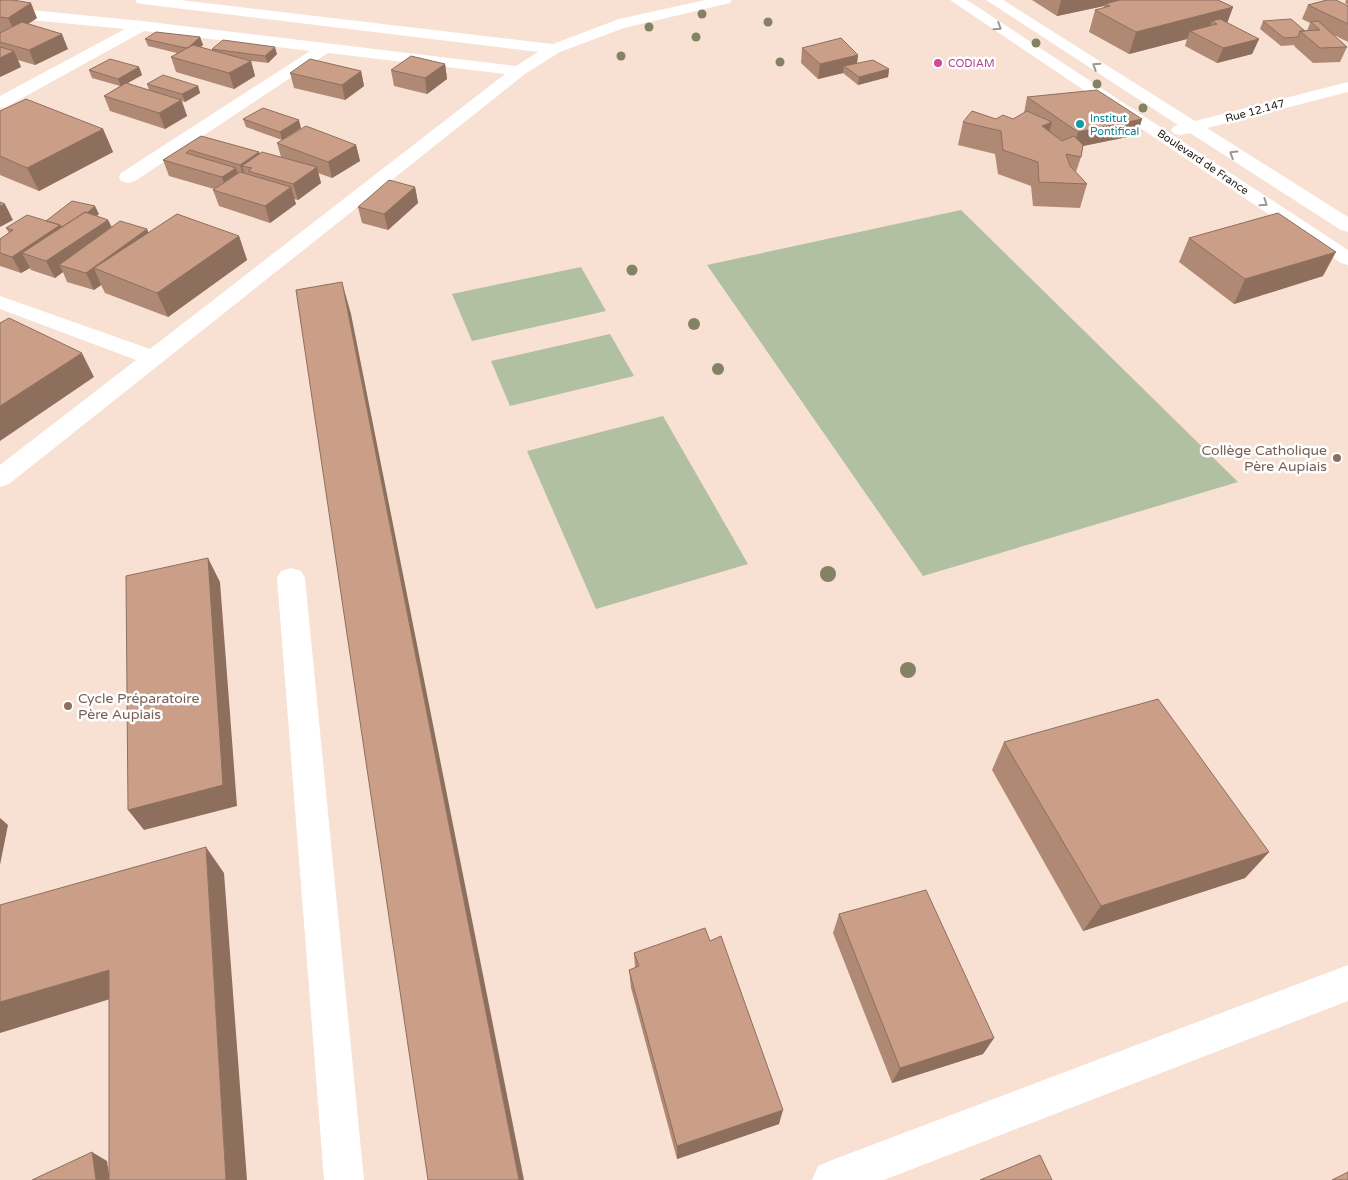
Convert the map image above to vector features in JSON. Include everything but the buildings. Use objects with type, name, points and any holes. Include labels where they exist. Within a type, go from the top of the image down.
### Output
[{"type":"street","points":[[142,0],[554,49]]},
{"type":"street","points":[[0,478],[519,71],[554,49],[618,24],[725,0]]},
{"type":"street","name":"Boulevard de France","points":[[957,0],[1348,259]]},
{"type":"street","name":"Boulevard de France","points":[[992,0],[1348,226]]},
{"type":"street","points":[[0,12],[142,26],[519,71]]},
{"type":"street","points":[[0,103],[142,26]]},
{"type":"street","points":[[128,177],[325,48]]},
{"type":"street","name":"Rue 12.147","points":[[1162,134],[1192,128],[1348,87]]},
{"type":"street","points":[[1330,91],[1348,101]]},
{"type":"street","points":[[0,302],[153,358]]},
{"type":"street","points":[[291,578],[344,1180]]},
{"type":"street","points":[[832,1180],[1348,983]]},
{"type":"green space","points":[[961,210],[1238,482],[923,576],[707,265]]},
{"type":"green space","points":[[581,267],[606,311],[472,341],[452,294]]},
{"type":"green space","points":[[610,334],[634,376],[510,406],[491,361]]},
{"type":"green space","points":[[663,416],[748,564],[596,609],[527,451]]},
{"type":"place","name":"CODIAM","points":[[938,63]]},
{"type":"place","name":"Institut Pontifical","points":[[1080,124]]},
{"type":"place","name":"Collège Catholique Père Aupiais","points":[[1337,458]]},
{"type":"place","name":"Cycle Préparatoire Père Aupiais","points":[[68,706]]}]
